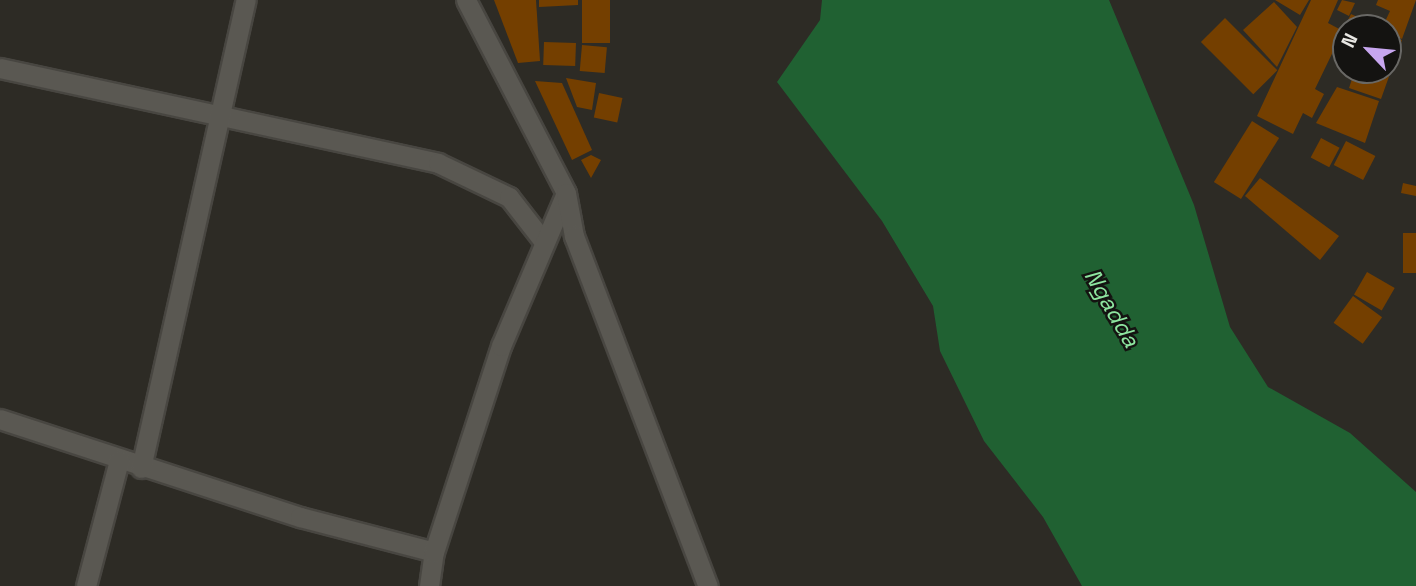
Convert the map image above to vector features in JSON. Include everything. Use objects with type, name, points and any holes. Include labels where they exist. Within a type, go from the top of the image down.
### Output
[{"type":"street","points":[[141,468],[218,118],[247,0]]},
{"type":"street","points":[[466,0],[566,193],[574,236],[708,586]]},
{"type":"street","points":[[0,68],[218,118],[438,163],[509,197],[544,242]]},
{"type":"street","points":[[429,586],[434,552],[501,346],[566,193]]},
{"type":"street","points":[[0,419],[141,468],[434,552]]},
{"type":"street","points":[[86,586],[119,460]]},
{"type":"water","name":"Ngadda","points":[[822,0],[1109,0],[1194,205],[1230,327],[1268,387],[1350,433],[1416,492],[1416,586],[1082,586],[1043,517],[984,441],[940,351],[933,306],[882,221],[777,82],[820,20]]},
{"type":"building","points":[[494,0],[536,0],[540,61],[518,63]]},
{"type":"building","points":[[539,0],[578,0],[578,5],[539,7]]},
{"type":"building","points":[[582,0],[610,0],[610,43],[582,43]]},
{"type":"building","points":[[1275,0],[1309,0],[1300,15]]},
{"type":"building","points":[[1311,0],[1338,0],[1328,23],[1332,25],[1332,54],[1315,89],[1324,94],[1312,118],[1303,113],[1293,134],[1257,116]]},
{"type":"building","points":[[1342,0],[1355,3],[1350,14],[1337,10]]},
{"type":"building","points":[[1378,0],[1416,0],[1402,39],[1402,14],[1389,14],[1390,11],[1376,5]]},
{"type":"building","points":[[1274,2],[1297,27],[1277,67],[1243,30]]},
{"type":"building","points":[[1225,18],[1277,70],[1253,94],[1201,42]]},
{"type":"building","points":[[544,42],[576,43],[575,66],[543,65]]},
{"type":"building","points":[[582,45],[607,47],[605,73],[580,71]]},
{"type":"building","points":[[566,78],[596,83],[592,110],[577,107]]},
{"type":"building","points":[[535,81],[562,83],[592,150],[572,160]]},
{"type":"building","points":[[1350,84],[1386,84],[1381,99],[1349,88]]},
{"type":"building","points":[[1337,87],[1379,101],[1365,143],[1316,123]]},
{"type":"building","points":[[599,93],[622,98],[617,122],[594,117]]},
{"type":"building","points":[[1252,121],[1279,138],[1241,199],[1214,182]]},
{"type":"building","points":[[1321,138],[1340,148],[1329,167],[1311,157]]},
{"type":"building","points":[[1346,141],[1375,156],[1363,180],[1334,165]]},
{"type":"building","points":[[591,155],[601,160],[591,178],[581,160]]},
{"type":"building","points":[[1260,178],[1339,236],[1320,260],[1245,196]]},
{"type":"building","points":[[1403,183],[1416,186],[1416,196],[1401,193]]},
{"type":"building","points":[[1403,233],[1416,233],[1416,273],[1403,273]]},
{"type":"building","points":[[1367,272],[1395,288],[1382,311],[1354,295]]},
{"type":"building","points":[[1353,296],[1382,317],[1363,344],[1334,323]]}]
